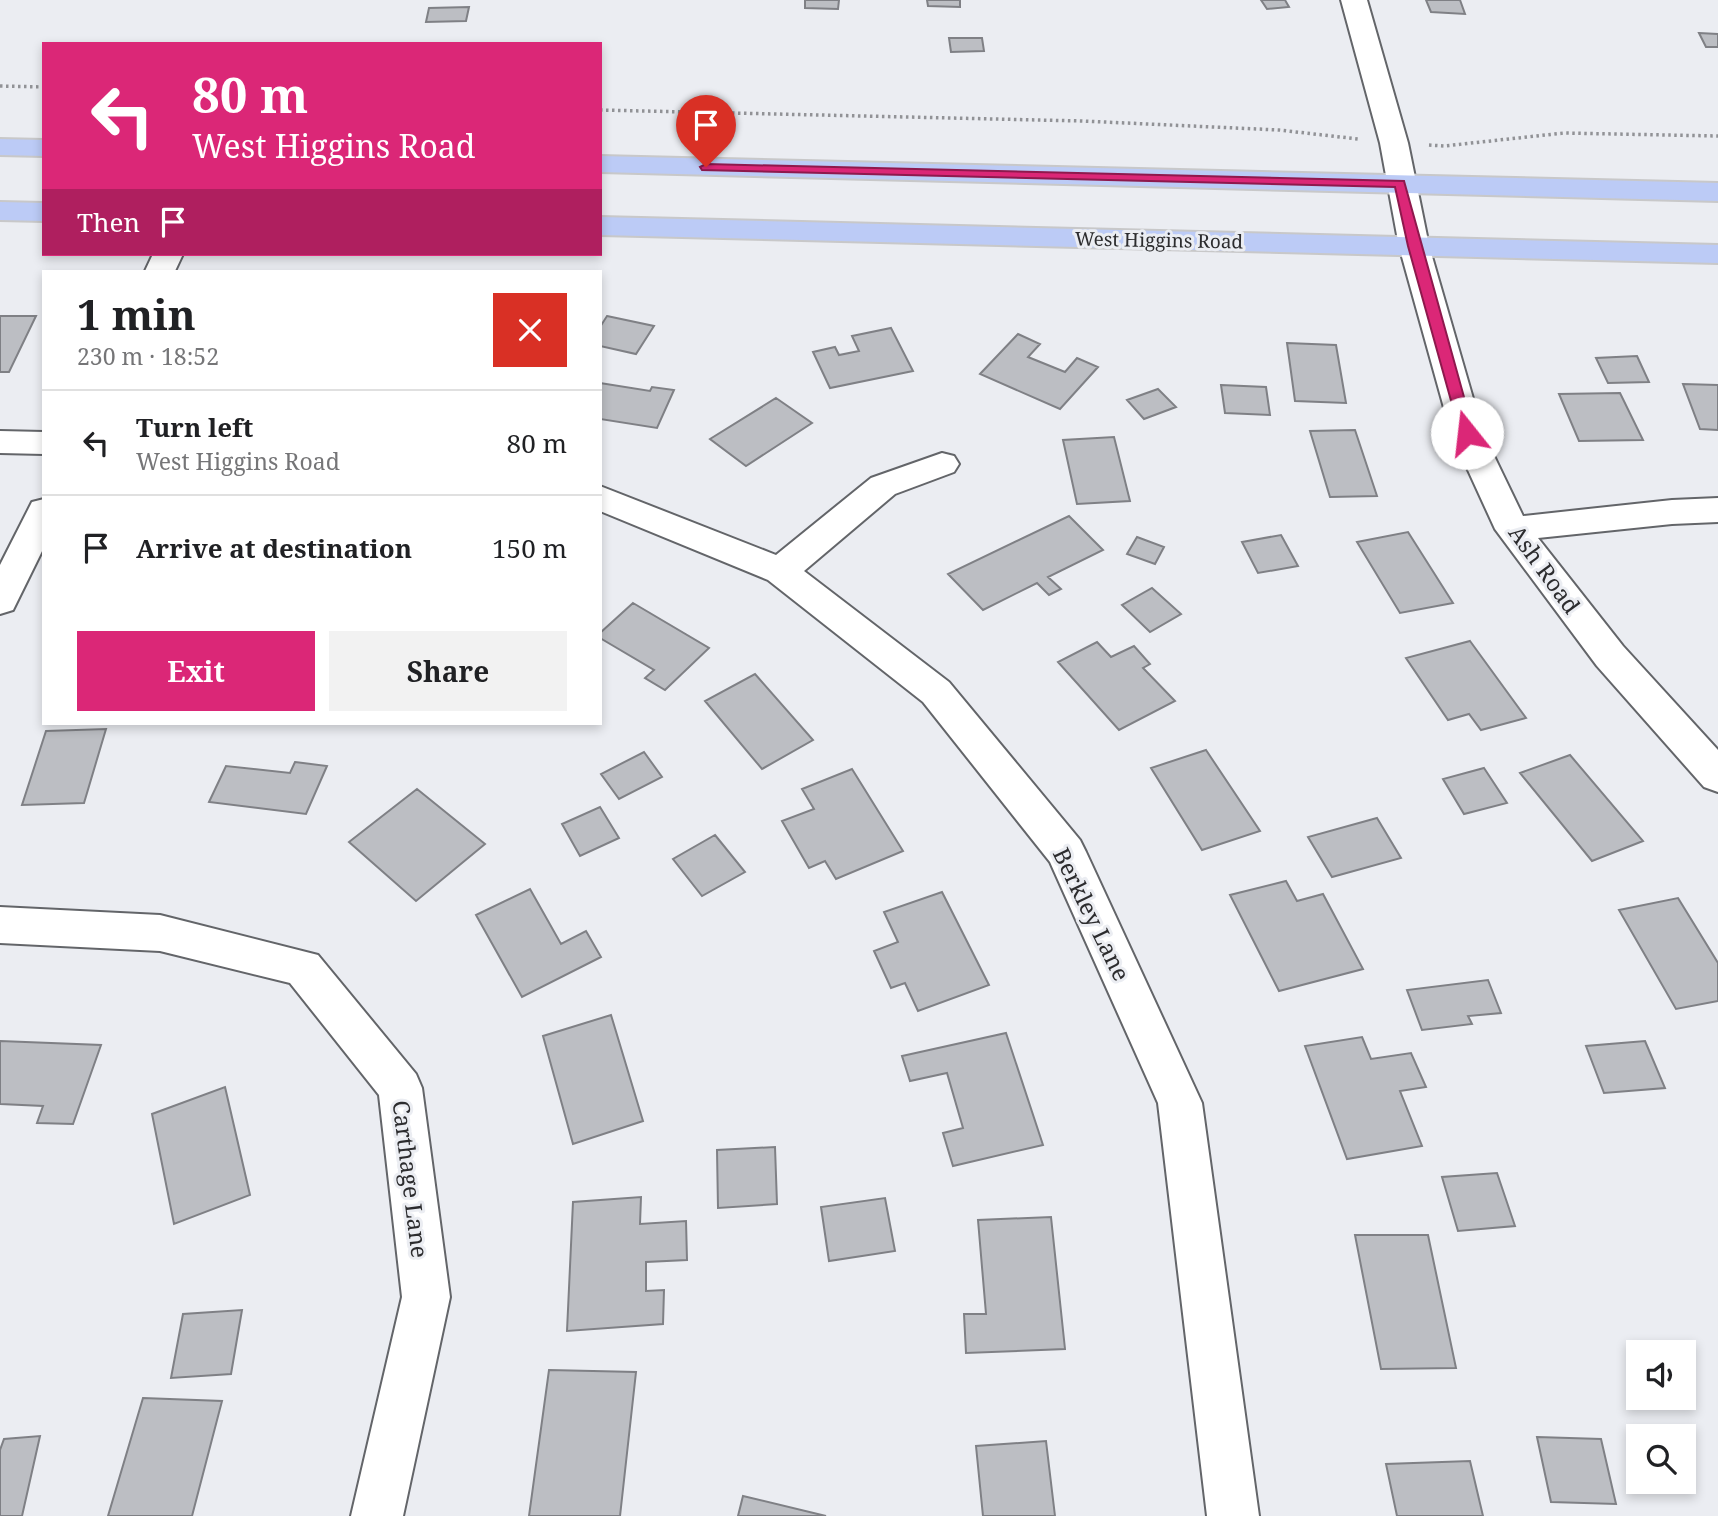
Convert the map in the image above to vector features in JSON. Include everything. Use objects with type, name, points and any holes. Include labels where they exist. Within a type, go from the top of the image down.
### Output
[{"type":"main road","points":[[0,147],[42,148]]},
{"type":"main road","points":[[602,164],[1718,191]]},
{"type":"main road","points":[[0,211],[42,212]]},
{"type":"main road","name":"West Higgins Road","points":[[602,226],[1718,254]]},
{"type":"street","name":"Ash Road","points":[[1354,0],[1394,143],[1414,246],[1467,433],[1512,529],[1610,656],[1718,776]]},
{"type":"street","points":[[0,442],[42,443]]},
{"type":"street","points":[[780,571],[883,486],[942,464]]},
{"type":"street","name":"Berkley Lane","points":[[602,499],[780,571],[936,692],[1066,852],[1180,1103],[1233,1516]]},
{"type":"street","points":[[1512,529],[1672,512],[1718,510]]},
{"type":"street","points":[[0,601],[42,514]]},
{"type":"street","name":"Carthage Lane","points":[[0,925],[160,933],[303,968],[400,1088],[426,1297],[377,1516]]},
{"type":"path","points":[[0,86],[42,87]]},
{"type":"path","points":[[602,110],[1082,121],[1279,130],[1352,138]]},
{"type":"path","points":[[1444,146],[1564,133],[1718,136]]},
{"type":"building","points":[[805,0],[839,0],[838,9],[805,8]]},
{"type":"building","points":[[927,0],[960,0],[960,7],[928,6]]},
{"type":"building","points":[[1261,0],[1285,0],[1289,7],[1267,9]]},
{"type":"building","points":[[1426,0],[1460,0],[1465,14],[1431,12]]},
{"type":"building","points":[[469,7],[466,21],[426,22],[429,8]]},
{"type":"building","points":[[1699,33],[1718,34],[1718,47],[1706,47]]},
{"type":"building","points":[[949,38],[982,38],[984,51],[951,52]]},
{"type":"building","points":[[0,316],[36,316],[9,372],[0,372]]},
{"type":"building","points":[[607,316],[654,326],[636,354],[602,346],[602,324]]},
{"type":"building","points":[[891,328],[913,371],[830,388],[813,352],[835,347],[839,355],[859,351],[852,336]]},
{"type":"building","points":[[1018,334],[1040,344],[1028,357],[1065,372],[1077,358],[1098,367],[1060,409],[980,374]]},
{"type":"building","points":[[1287,343],[1336,345],[1346,403],[1295,401]]},
{"type":"building","points":[[1637,356],[1649,382],[1608,383],[1596,358]]},
{"type":"building","points":[[602,383],[650,391],[652,387],[674,390],[657,428],[602,419]]},
{"type":"building","points":[[1683,384],[1718,385],[1718,430],[1700,429]]},
{"type":"building","points":[[1221,385],[1266,387],[1270,415],[1225,413]]},
{"type":"building","points":[[1158,389],[1176,407],[1144,419],[1127,400]]},
{"type":"building","points":[[1620,393],[1643,440],[1579,441],[1559,394]]},
{"type":"building","points":[[776,398],[812,423],[746,466],[710,439]]},
{"type":"building","points":[[1355,430],[1377,496],[1330,497],[1310,431]]},
{"type":"building","points":[[1114,437],[1130,501],[1077,504],[1063,440]]},
{"type":"building","points":[[1069,516],[1103,550],[1048,577],[1061,589],[1049,595],[1037,583],[983,610],[948,574]]},
{"type":"building","points":[[1408,532],[1453,603],[1400,613],[1357,542]]},
{"type":"building","points":[[1281,535],[1298,566],[1258,573],[1242,542]]},
{"type":"building","points":[[1137,537],[1164,547],[1155,564],[1127,554]]},
{"type":"building","points":[[1152,588],[1181,614],[1150,632],[1122,605]]},
{"type":"building","points":[[633,603],[709,648],[665,690],[645,678],[654,670],[602,639],[602,631]]},
{"type":"building","points":[[1470,641],[1526,718],[1481,730],[1469,714],[1448,720],[1406,658]]},
{"type":"building","points":[[1097,642],[1111,657],[1134,646],[1150,664],[1143,668],[1175,701],[1119,730],[1058,662]]},
{"type":"building","points":[[755,674],[813,740],[762,769],[705,701]]},
{"type":"building","points":[[106,729],[84,803],[22,805],[46,731]]},
{"type":"building","points":[[1206,750],[1260,831],[1202,850],[1151,768]]},
{"type":"building","points":[[644,752],[662,777],[619,799],[601,774]]},
{"type":"building","points":[[1570,755],[1643,841],[1592,861],[1520,773]]},
{"type":"building","points":[[295,762],[327,766],[306,814],[209,802],[226,766],[290,773]]},
{"type":"building","points":[[1484,768],[1507,803],[1464,814],[1443,779]]},
{"type":"building","points":[[852,769],[903,851],[836,879],[825,861],[809,868],[782,821],[814,809],[802,789]]},
{"type":"building","points":[[417,789],[485,844],[416,901],[349,842]]},
{"type":"building","points":[[600,807],[619,838],[580,856],[562,824]]},
{"type":"building","points":[[1377,818],[1401,858],[1332,877],[1308,837]]},
{"type":"building","points":[[715,835],[745,872],[702,896],[673,859]]},
{"type":"building","points":[[1286,881],[1297,901],[1323,894],[1363,969],[1279,991],[1230,895]]},
{"type":"building","points":[[530,889],[561,944],[586,931],[601,957],[522,997],[476,915]]},
{"type":"building","points":[[942,892],[989,985],[918,1011],[905,983],[891,988],[874,951],[898,942],[884,912]]},
{"type":"building","points":[[1678,898],[1718,963],[1718,1001],[1676,1009],[1619,910]]},
{"type":"building","points":[[1488,980],[1501,1013],[1468,1016],[1472,1024],[1422,1030],[1407,990]]},
{"type":"building","points":[[611,1015],[643,1121],[573,1144],[543,1036]]},
{"type":"building","points":[[1006,1033],[1043,1145],[953,1166],[943,1133],[963,1128],[947,1073],[910,1081],[902,1056]]},
{"type":"building","points":[[1362,1037],[1371,1059],[1411,1053],[1426,1087],[1400,1091],[1422,1146],[1347,1159],[1305,1046]]},
{"type":"building","points":[[0,1041],[101,1045],[73,1124],[37,1123],[43,1106],[0,1104]]},
{"type":"building","points":[[1645,1041],[1665,1088],[1604,1093],[1586,1046]]},
{"type":"building","points":[[225,1087],[250,1195],[174,1224],[152,1114]]},
{"type":"building","points":[[775,1147],[777,1204],[718,1208],[717,1150]]},
{"type":"building","points":[[1497,1173],[1515,1226],[1458,1231],[1442,1177]]},
{"type":"building","points":[[641,1197],[640,1224],[686,1221],[687,1260],[646,1262],[646,1291],[664,1290],[663,1324],[567,1331],[573,1202]]},
{"type":"building","points":[[885,1198],[895,1251],[829,1261],[821,1207]]},
{"type":"building","points":[[1051,1217],[1065,1349],[966,1353],[964,1314],[986,1314],[978,1220]]},
{"type":"building","points":[[1355,1235],[1428,1235],[1456,1368],[1381,1369]]},
{"type":"building","points":[[242,1310],[231,1374],[171,1378],[183,1314]]},
{"type":"building","points":[[549,1370],[636,1372],[620,1516],[529,1516]]},
{"type":"building","points":[[143,1398],[222,1401],[192,1516],[108,1516]]},
{"type":"building","points":[[40,1436],[22,1516],[0,1516],[0,1450],[4,1439]]},
{"type":"building","points":[[1537,1437],[1601,1439],[1616,1504],[1551,1502]]},
{"type":"building","points":[[1046,1441],[1055,1516],[983,1516],[976,1446]]},
{"type":"building","points":[[1470,1461],[1483,1516],[1397,1516],[1386,1464]]},
{"type":"building","points":[[743,1496],[826,1516],[738,1516]]},
{"type":"route","points":[[706,167],[1400,184],[1414,246],[1467,433]]}]
